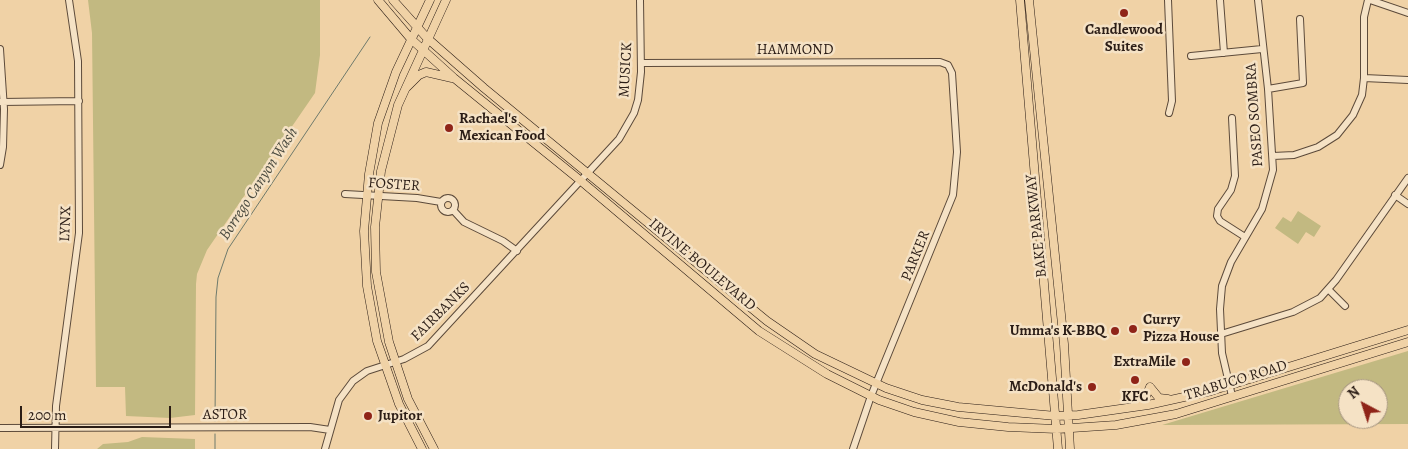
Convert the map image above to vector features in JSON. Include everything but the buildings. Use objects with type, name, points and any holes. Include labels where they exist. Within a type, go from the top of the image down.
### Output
[{"type":"main road","name":"IRVINE BOULEVARD","points":[[378,0],[411,39],[454,78],[581,181],[759,331],[802,360],[871,396],[914,412],[959,422],[1008,427],[1069,428]]},
{"type":"main road","name":"IRVINE BOULEVARD","points":[[393,0],[416,28],[427,38],[766,321],[815,354],[876,385],[922,400],[958,406],[1056,416],[1068,415]]},
{"type":"main road","points":[[422,449],[403,414],[384,365],[373,324],[366,277],[364,231],[366,196],[378,123],[390,86],[430,0]]},
{"type":"main road","points":[[434,449],[408,399],[394,362],[381,307],[376,272],[377,196],[388,140],[403,92],[446,0]]},
{"type":"main road","name":"BAKE PARKWAY","points":[[1020,0],[1058,449]]},
{"type":"main road","name":"BAKE PARKWAY","points":[[1029,0],[1064,344],[1070,449]]},
{"type":"main road","points":[[403,92],[419,75],[426,72],[454,78]]},
{"type":"main road","name":"TRABUCO ROAD","points":[[1068,415],[1172,400],[1228,386],[1408,330]]},
{"type":"main road","points":[[1398,334],[1404,343]]},
{"type":"main road","name":"TRABUCO ROAD","points":[[1069,428],[1147,420],[1176,414],[1404,343]]},
{"type":"main road","points":[[1133,407],[1146,396],[1150,387],[1159,398],[1172,400]]},
{"type":"street","name":"LYNX","points":[[55,449],[55,428],[79,233],[78,61],[69,0]]},
{"type":"street","name":"MUSICK","points":[[581,181],[619,139],[634,113],[638,100],[641,63],[640,0]]},
{"type":"street","points":[[1168,0],[1172,100],[1169,113]]},
{"type":"street","points":[[1220,0],[1224,53]]},
{"type":"street","name":"PASEO SOMBRA","points":[[1232,396],[1228,386],[1221,334],[1220,309],[1222,286],[1231,262],[1262,209],[1268,192],[1273,156],[1258,0]]},
{"type":"street","points":[[1273,156],[1305,152],[1324,144],[1337,135],[1358,105],[1364,78],[1364,16],[1369,0],[1408,13]]},
{"type":"street","points":[[1268,89],[1300,85],[1304,80],[1300,19]]},
{"type":"street","points":[[0,49],[3,148],[0,165]]},
{"type":"street","points":[[1191,56],[1262,49]]},
{"type":"street","name":"HAMMOND","points":[[641,63],[940,62],[948,66]]},
{"type":"street","name":"PARKER","points":[[853,449],[871,396],[953,195],[957,152],[952,73],[948,66]]},
{"type":"street","points":[[1364,78],[1408,80]]},
{"type":"street","points":[[2,102],[78,101]]},
{"type":"street","points":[[1232,118],[1235,176],[1231,190],[1218,209],[1217,216],[1220,221],[1245,237]]},
{"type":"street","points":[[1221,334],[1302,308],[1320,298],[1408,178]]},
{"type":"street","name":"FAIRBANKS","points":[[325,449],[339,400],[345,389],[360,376],[416,353],[428,346],[581,181]]},
{"type":"street","name":"FOSTER","points":[[345,194],[417,198],[441,202]]},
{"type":"street","points":[[1395,195],[1408,204]]},
{"type":"street","points":[[445,199],[452,199],[455,205],[453,210],[445,212],[441,208],[441,202],[445,199]]},
{"type":"street","points":[[453,210],[464,222],[503,241],[517,251]]},
{"type":"street","points":[[1328,289],[1345,306]]},
{"type":"street","name":"ASTOR","points":[[0,428],[310,427],[330,430]]},
{"type":"shaded area","points":[[88,0],[320,0],[320,55],[315,93],[207,250],[197,274],[195,415],[170,418],[126,416],[125,387],[96,387],[92,33]]},
{"type":"shaded area","points":[[1298,211],[1321,226],[1314,237],[1306,232],[1298,244],[1275,228],[1283,217],[1291,222]]},
{"type":"shaded area","points":[[1408,351],[1408,424],[1388,424],[1388,379],[1338,379],[1338,424],[1162,425]]},
{"type":"shaded area","points":[[142,437],[195,439],[195,449],[97,449],[103,444],[128,442]]},
{"type":"waterway","name":"Borrego Canyon Wash","points":[[215,421],[216,297],[218,278],[228,249],[370,37]]},
{"type":"waterway","name":"Borrego Canyon Wash","points":[[215,434],[215,449]]},
{"type":"place","name":"Candlewood Suites","points":[[1124,13]]},
{"type":"place","name":"Rachael's Mexican Food","points":[[449,128]]},
{"type":"place","name":"Curry Pizza House","points":[[1133,329]]},
{"type":"place","name":"Umma's K-BBQ","points":[[1115,331]]},
{"type":"place","name":"ExtraMile","points":[[1186,362]]},
{"type":"place","name":"KFC","points":[[1135,380]]},
{"type":"place","name":"McDonald's","points":[[1092,387]]},
{"type":"place","name":"Jupitor","points":[[368,416]]}]
